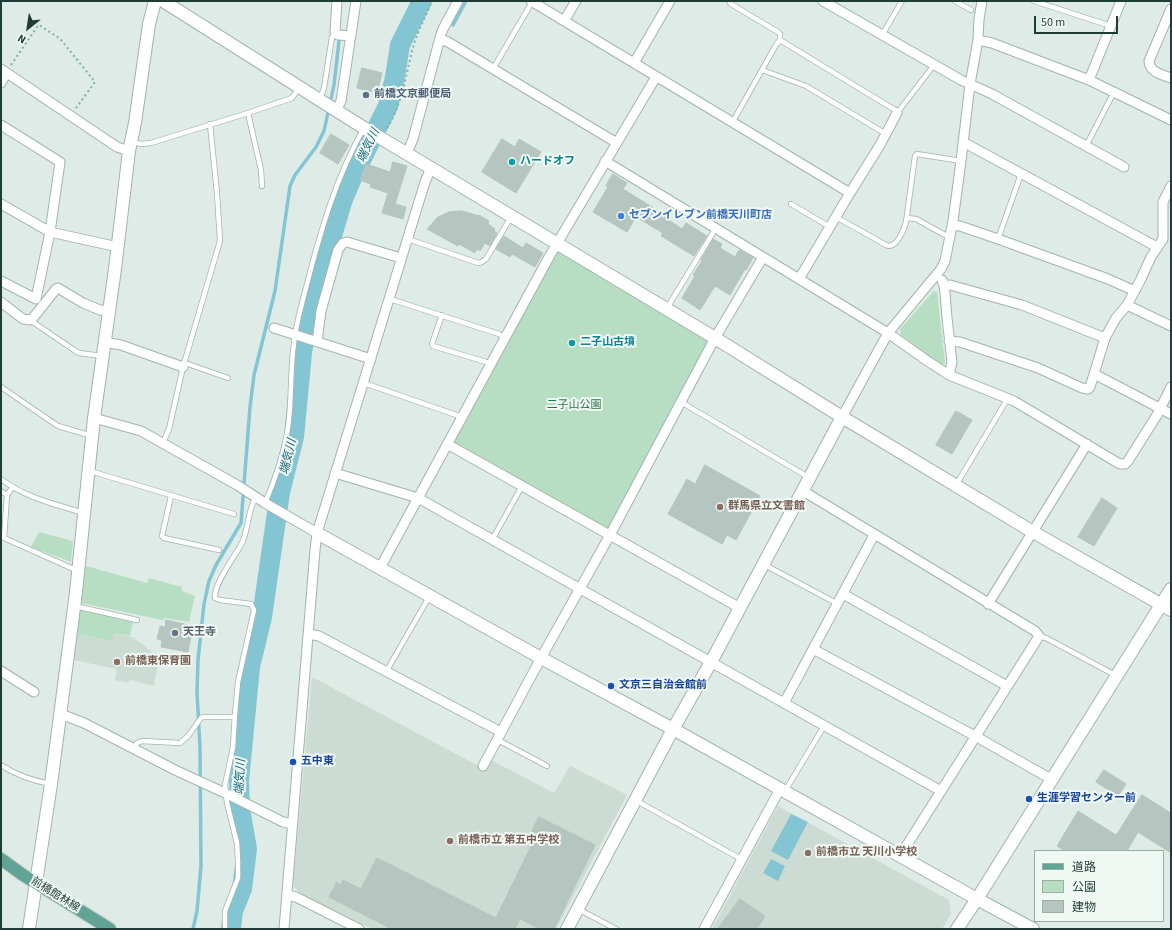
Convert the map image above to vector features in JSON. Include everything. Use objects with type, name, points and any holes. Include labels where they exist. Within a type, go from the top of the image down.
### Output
[{"type":"main road","name":"前橋館林線","points":[[1,859],[23,875],[110,929]]},
{"type":"street","points":[[29,929],[60,716],[78,571],[94,418],[118,247],[130,146],[136,123],[149,24],[155,1]]},
{"type":"street","points":[[163,1],[364,128],[715,338],[842,417],[1033,532],[1166,607]]},
{"type":"street","points":[[337,1],[335,32],[336,34],[351,36]]},
{"type":"street","points":[[336,110],[340,101],[356,1]]},
{"type":"street","points":[[407,153],[413,139],[444,27],[458,1]]},
{"type":"street","points":[[564,21],[576,1]]},
{"type":"street","points":[[634,63],[669,1]]},
{"type":"street","points":[[823,1],[838,4],[882,34],[934,65],[992,94],[1124,167]]},
{"type":"street","points":[[567,929],[673,729],[711,662],[888,333],[937,275],[945,261],[962,161],[970,84],[978,40],[982,1]]},
{"type":"street","points":[[1089,80],[1121,1]]},
{"type":"street","points":[[532,2],[850,193]]},
{"type":"street","points":[[1171,9],[1149,62],[1149,65],[1154,71],[1171,78]]},
{"type":"street","points":[[440,39],[448,42],[617,143]]},
{"type":"street","points":[[978,40],[992,43],[1089,80],[1171,120]]},
{"type":"street","points":[[1,83],[4,71],[117,147],[130,146]]},
{"type":"street","points":[[380,568],[556,244],[656,77]]},
{"type":"street","points":[[800,279],[897,113]]},
{"type":"street","points":[[1,125],[60,162],[50,232],[36,299],[1,281]]},
{"type":"street","points":[[963,142],[1157,247]]},
{"type":"street","points":[[605,161],[888,333],[949,376],[1008,398],[1118,463],[1125,464],[1161,408],[1171,387]]},
{"type":"street","points":[[284,929],[309,634],[314,550],[317,533],[425,182],[431,168]]},
{"type":"street","points":[[949,341],[960,342],[1038,368],[1088,389],[1090,387],[1105,338],[1116,318],[1127,305],[1135,291],[1157,247],[1167,241],[1163,202],[1171,186]]},
{"type":"street","points":[[1,204],[50,232],[118,247]]},
{"type":"street","points":[[952,225],[960,226],[998,239],[1108,279],[1135,291]]},
{"type":"street","points":[[317,342],[321,311],[338,250],[343,243],[347,242],[402,258]]},
{"type":"street","points":[[483,766],[541,658],[610,535],[715,338],[764,257]]},
{"type":"street","points":[[937,275],[944,286],[952,362],[949,376]]},
{"type":"street","points":[[944,286],[950,285],[1022,305],[1105,338]]},
{"type":"street","points":[[1,302],[23,319],[30,320],[58,288],[83,303],[100,310],[109,311]]},
{"type":"street","points":[[1127,305],[1171,326]]},
{"type":"street","points":[[274,328],[371,359]]},
{"type":"street","points":[[104,342],[121,345],[184,365]]},
{"type":"street","points":[[1094,374],[1171,414]]},
{"type":"street","points":[[94,418],[141,431],[429,596],[673,729],[1033,929]]},
{"type":"street","points":[[447,444],[523,485],[740,608]]},
{"type":"street","points":[[988,604],[1087,444]]},
{"type":"street","points":[[335,474],[418,498],[941,791]]},
{"type":"street","points":[[803,491],[1035,631],[1038,636],[900,856]]},
{"type":"street","points":[[784,703],[874,535]]},
{"type":"street","points":[[957,929],[1117,676],[1166,607],[1171,589]]},
{"type":"street","points":[[843,594],[1007,686]]},
{"type":"street","points":[[309,634],[319,636],[499,736]]},
{"type":"street","points":[[813,649],[975,736],[1051,779]]},
{"type":"street","points":[[1,671],[34,692]]},
{"type":"street","points":[[60,716],[66,716],[84,723],[283,822],[292,824]]},
{"type":"street","points":[[704,929],[741,859],[782,790]]},
{"type":"street","points":[[287,895],[296,897],[359,929]]},
{"type":"lane","points":[[729,1],[731,4],[780,34],[780,40],[732,123]]},
{"type":"lane","points":[[882,34],[902,1]]},
{"type":"lane","points":[[955,1],[971,10]]},
{"type":"lane","points":[[1034,1],[1111,26]]},
{"type":"lane","points":[[493,69],[532,2]]},
{"type":"lane","points":[[319,100],[324,88],[332,38],[336,34]]},
{"type":"lane","points":[[780,40],[895,110],[897,113],[934,65]]},
{"type":"lane","points":[[762,70],[810,88],[886,134]]},
{"type":"lane","points":[[130,146],[151,143],[292,98],[299,88]]},
{"type":"lane","points":[[1086,146],[1114,92]]},
{"type":"lane","points":[[248,113],[262,170],[262,186]]},
{"type":"lane","points":[[163,443],[169,429],[184,365],[220,241],[210,124]]},
{"type":"lane","points":[[265,503],[279,466],[288,428],[295,335],[310,273],[327,211],[339,180],[364,128]]},
{"type":"lane","points":[[836,217],[889,247],[892,246],[904,228],[907,218],[915,156],[917,154],[962,161]]},
{"type":"lane","points":[[998,239],[1021,174]]},
{"type":"lane","points":[[791,204],[830,227]]},
{"type":"lane","points":[[408,239],[478,263],[482,262],[486,258],[511,216]]},
{"type":"lane","points":[[907,218],[916,219],[945,235],[950,236]]},
{"type":"lane","points":[[666,309],[716,228]]},
{"type":"lane","points":[[390,299],[499,334],[505,338]]},
{"type":"lane","points":[[442,315],[432,344],[433,346],[490,364]]},
{"type":"lane","points":[[30,320],[79,353],[102,356]]},
{"type":"lane","points":[[184,365],[228,378]]},
{"type":"lane","points":[[364,383],[462,417]]},
{"type":"lane","points":[[1,387],[58,426],[92,436]]},
{"type":"lane","points":[[956,485],[1008,398]]},
{"type":"lane","points":[[680,402],[810,477]]},
{"type":"lane","points":[[88,471],[234,514]]},
{"type":"lane","points":[[1,479],[12,488],[50,503],[84,513]]},
{"type":"lane","points":[[492,540],[523,485]]},
{"type":"lane","points":[[12,488],[7,494],[4,538],[78,571]]},
{"type":"lane","points":[[1,491],[7,494]]},
{"type":"lane","points":[[171,496],[162,536],[164,538],[219,550]]},
{"type":"lane","points":[[224,929],[226,911],[238,878],[237,843],[225,793],[225,785],[233,747],[234,717],[238,682],[254,610],[251,604],[220,600],[214,596],[218,584],[244,538],[252,504],[256,497]]},
{"type":"lane","points":[[763,564],[838,604]]},
{"type":"lane","points":[[386,672],[429,596]]},
{"type":"lane","points":[[74,606],[137,620]]},
{"type":"lane","points":[[1038,636],[1046,638],[1117,676]]},
{"type":"lane","points":[[134,749],[137,743],[142,741],[180,743],[185,739],[201,718],[234,717]]},
{"type":"lane","points":[[782,790],[824,726]]},
{"type":"lane","points":[[499,736],[547,766]]},
{"type":"lane","points":[[1,765],[20,775],[42,783],[51,784]]},
{"type":"lane","points":[[635,800],[741,859]]},
{"type":"lane","points":[[578,909],[616,929]]},
{"type":"path","points":[[387,128],[399,103],[415,42],[432,1]]},
{"type":"path","points":[[4,71],[39,25],[59,38],[95,82],[71,116]]},
{"type":"shaded area","points":[[114,633],[135,638],[154,654],[158,663],[154,686],[130,680],[129,683],[115,680],[117,669],[73,660],[77,634],[112,641]]},
{"type":"shaded area","name":"前橋市立 第五中学校","points":[[312,677],[486,770],[491,760],[554,793],[570,766],[627,795],[556,929],[372,929],[300,893],[293,886]]},
{"type":"shaded area","name":"前橋市立 天川小学校","points":[[778,806],[949,900],[951,914],[942,929],[712,929]]},
{"type":"green space","name":"二子山公園","points":[[556,243],[715,338],[610,535],[447,444]]},
{"type":"green space","points":[[934,291],[937,292],[945,363],[941,365],[901,335],[900,329]]},
{"type":"green space","points":[[39,532],[73,541],[71,562],[31,547]]},
{"type":"green space","points":[[86,566],[147,583],[149,578],[182,587],[182,591],[195,596],[189,622],[165,618],[163,620],[81,603]]},
{"type":"green space","points":[[80,609],[133,622],[130,636],[114,633],[112,641],[77,634]]},
{"type":"water","points":[[791,814],[808,822],[788,860],[771,851]]},
{"type":"water","points":[[771,859],[785,866],[778,881],[763,873]]},
{"type":"building","points":[[362,68],[382,73],[377,93],[357,88]]},
{"type":"building","points":[[331,134],[349,145],[338,164],[320,153]]},
{"type":"building","name":"ハードオフ","points":[[502,139],[515,147],[519,139],[541,152],[516,193],[482,172]]},
{"type":"building","points":[[393,162],[407,166],[395,204],[406,207],[403,219],[382,213],[388,193],[370,187],[371,184],[360,180],[366,164],[390,172]]},
{"type":"building","points":[[613,174],[627,183],[623,189],[668,217],[667,219],[682,229],[686,223],[707,236],[694,256],[661,236],[663,233],[636,217],[627,232],[593,212],[608,187],[606,186]]},
{"type":"building","points":[[462,211],[479,215],[489,221],[488,224],[495,229],[494,231],[497,233],[490,246],[485,243],[480,251],[477,249],[475,253],[459,244],[458,246],[427,229],[438,217],[449,212]]},
{"type":"building","points":[[504,236],[523,248],[526,243],[543,253],[535,267],[512,254],[510,257],[496,249]]},
{"type":"building","points":[[713,239],[722,244],[720,248],[735,257],[739,250],[753,258],[730,295],[715,286],[700,310],[682,298],[695,276],[693,275]]},
{"type":"building","points":[[956,411],[972,420],[952,454],[936,445]]},
{"type":"building","points":[[705,465],[760,496],[736,540],[727,535],[722,544],[668,514],[687,479],[695,484]]},
{"type":"building","points":[[1102,498],[1117,508],[1094,546],[1078,537]]},
{"type":"building","name":"天王寺","points":[[166,620],[193,626],[188,652],[161,647],[162,640],[157,639],[160,626],[165,627]]},
{"type":"building","points":[[1104,770],[1126,784],[1118,796],[1096,782]]},
{"type":"building","points":[[1142,795],[1171,813],[1171,853],[1138,832],[1128,850],[1063,850],[1057,846],[1078,811],[1116,835]]},
{"type":"building","points":[[539,817],[595,845],[554,929],[540,929],[520,919],[515,929],[392,929],[329,897],[337,882],[341,885],[343,880],[361,889],[377,858],[496,918],[537,834],[532,831]]},
{"type":"building","points":[[740,899],[765,916],[757,929],[718,929]]},
{"type":"waterway","name":"端気川","points":[[231,929],[233,911],[242,889],[247,849],[240,809],[239,781],[250,667],[262,617],[280,492],[294,437],[302,353],[307,322],[342,202],[352,178],[388,106],[395,77],[400,45],[422,1]]},
{"type":"waterway","points":[[453,25],[466,1]]},
{"type":"waterway","points":[[193,929],[197,911],[201,866],[200,748],[197,692],[198,660],[204,604],[209,581],[216,565],[241,523],[254,375],[275,291],[290,186],[295,175],[316,147],[324,131],[334,85],[339,41]]},
{"type":"place","name":"前橋文京郵便局","points":[[366,95]]},
{"type":"place","name":"ハードオフ","points":[[512,162]]},
{"type":"place","name":"セブンイレブン前橋天川町店","points":[[621,216]]},
{"type":"place","name":"二子山古墳","points":[[572,343]]},
{"type":"place","name":"群馬県立文書館","points":[[720,507]]},
{"type":"place","name":"天王寺","points":[[175,633]]},
{"type":"place","name":"前橋東保育園","points":[[117,662]]},
{"type":"place","name":"文京三自治会館前","points":[[611,686]]},
{"type":"place","name":"五中東","points":[[293,762]]},
{"type":"place","name":"生涯学習センター前","points":[[1029,799]]},
{"type":"place","name":"前橋市立 第五中学校","points":[[450,841]]},
{"type":"place","name":"前橋市立 天川小学校","points":[[808,853]]}]
